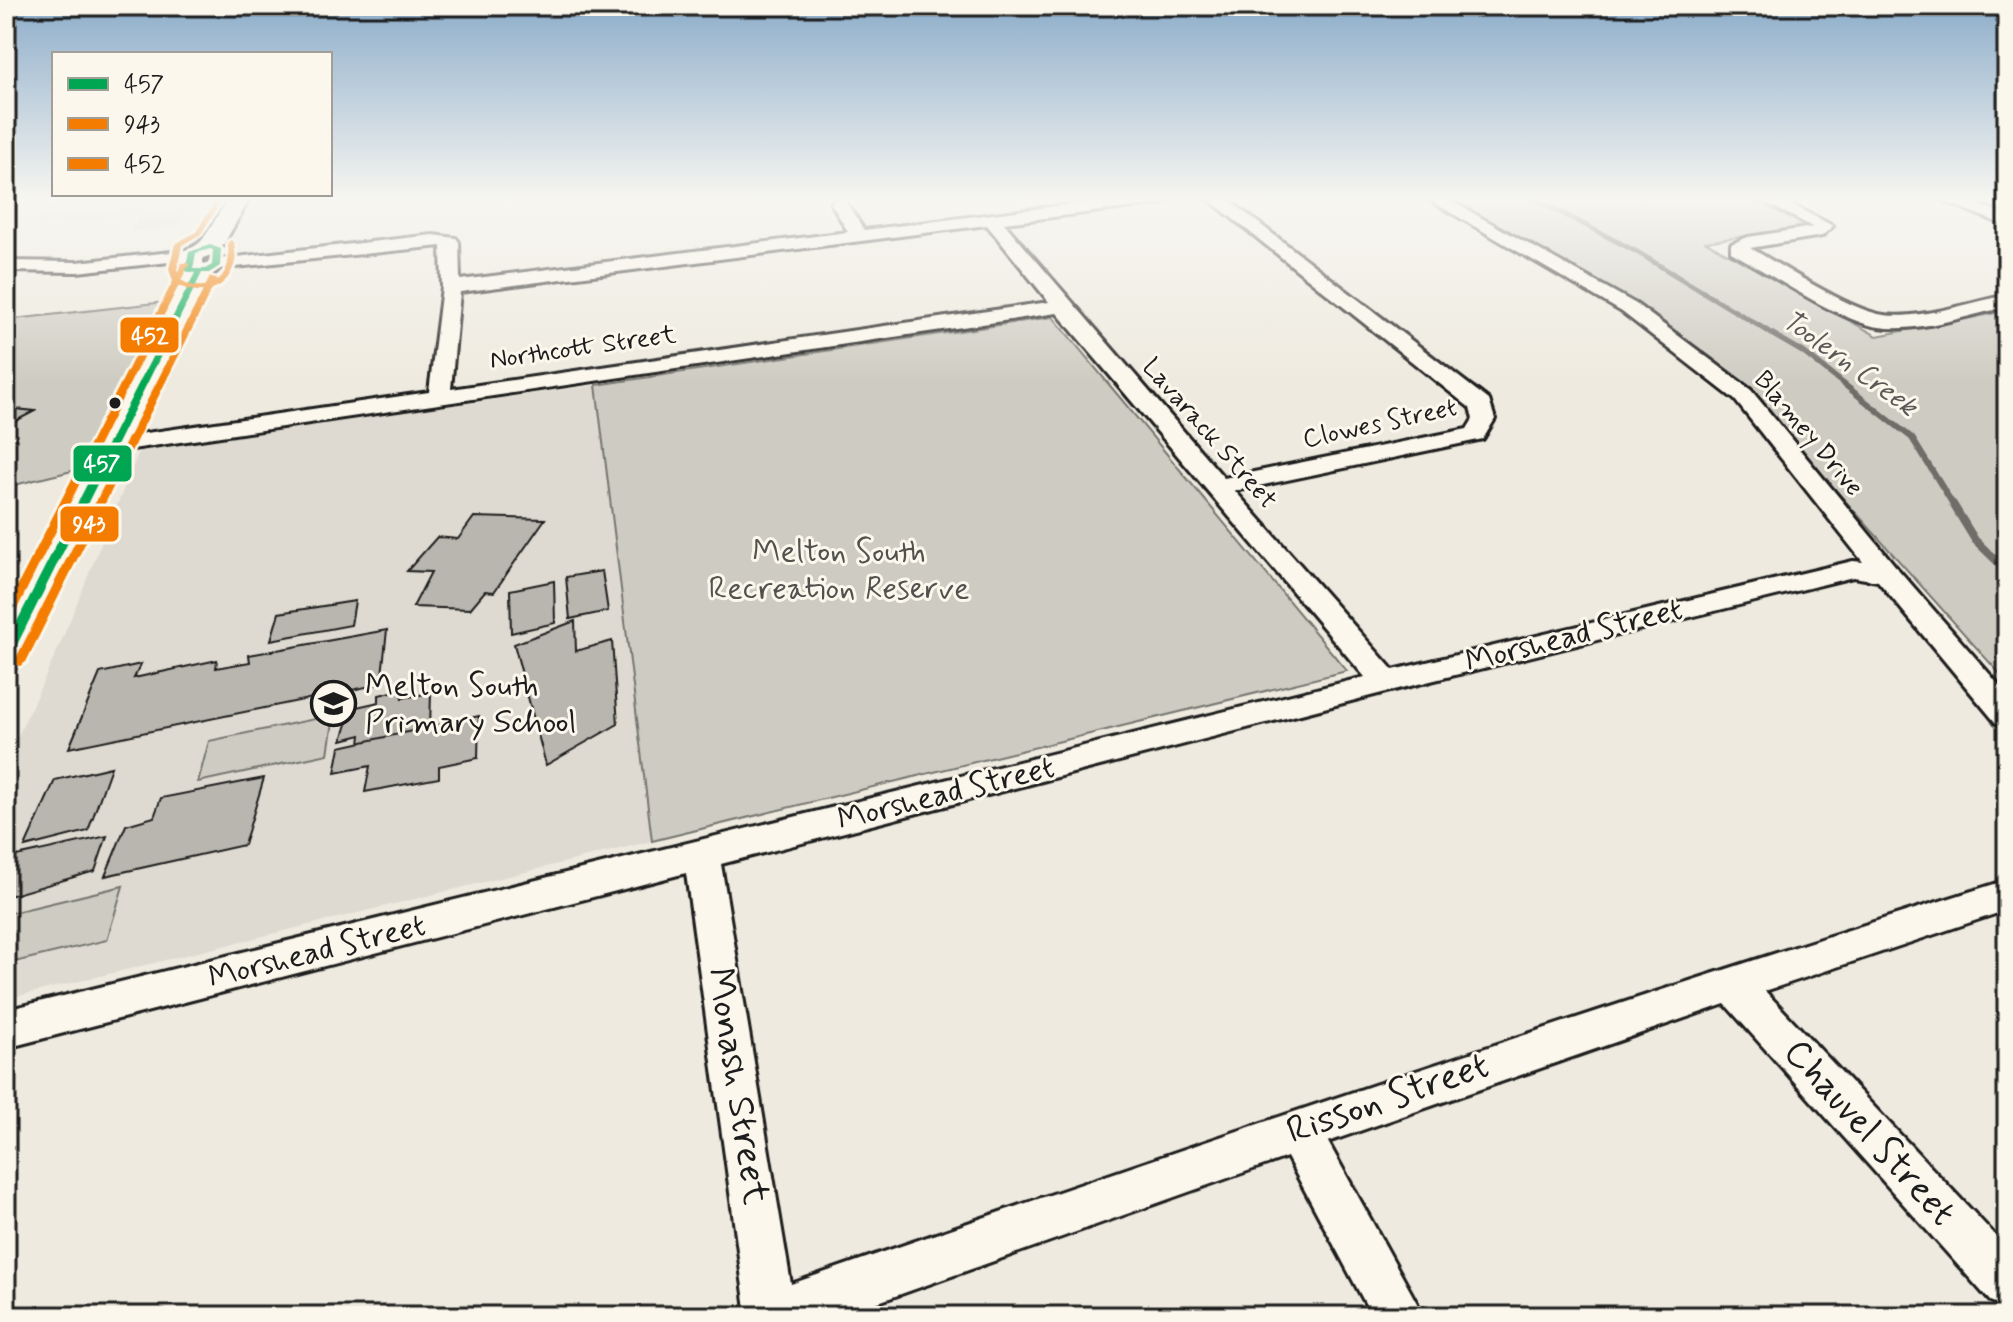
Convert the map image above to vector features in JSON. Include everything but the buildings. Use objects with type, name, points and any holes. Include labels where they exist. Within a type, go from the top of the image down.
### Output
[{"type":"street","points":[[6,655],[204,260]]},
{"type":"street","points":[[6,266],[77,267],[208,260]]},
{"type":"street","points":[[439,398],[452,260]]},
{"type":"street","points":[[451,287],[669,260]]},
{"type":"street","name":"Lavarack Street","points":[[1024,260],[1386,682]]},
{"type":"street","name":"Clowes Street","points":[[1218,487],[1475,434],[1484,419],[1481,405],[1294,260]]},
{"type":"street","name":"Blamey Drive","points":[[1543,260],[1629,308],[1743,395],[1887,574],[2007,715]]},
{"type":"street","points":[[1758,260],[1862,317],[1900,322],[2007,301]]},
{"type":"street","name":"Northcott Street","points":[[112,445],[1062,306]]},
{"type":"street","name":"Morshead Street","points":[[6,1029],[1386,682],[1853,569],[1887,574]]},
{"type":"street","name":"Monash Street","points":[[702,856],[772,1315]]},
{"type":"street","name":"Risson Street","points":[[772,1315],[1297,1130],[1731,982],[2007,895]]},
{"type":"street","name":"Chauvel Street","points":[[1731,982],[2007,1284]]},
{"type":"street","points":[[1297,1130],[1399,1316]]},
{"type":"shaded area","name":"Melton South Primary School","points":[[596,385],[652,841],[6,999],[6,762],[59,647],[140,449]]},
{"type":"green space","points":[[1541,260],[1738,260],[1877,336],[2007,311],[2007,397],[1998,408],[2007,412],[2007,682],[1741,384]]},
{"type":"green space","points":[[192,299],[122,459],[6,487],[6,320]]},
{"type":"green space","name":"Melton South Recreation Reserve","points":[[1053,317],[1347,671],[652,841],[596,385]]},
{"type":"green space","points":[[334,715],[328,754],[198,782],[209,741]]},
{"type":"green space","points":[[123,886],[107,940],[6,964],[6,914]]},
{"type":"waterway","name":"Toolern Creek","points":[[1650,260],[1776,336]]},
{"type":"waterway","name":"Toolern Creek","points":[[1772,334],[1803,352],[1912,438],[1954,506]]},
{"type":"waterway","name":"Toolern Creek","points":[[1953,504],[1975,540],[2007,571]]},
{"type":"transit line","name":"452","points":[[175,260],[173,269],[176,280],[185,287],[196,289],[216,285],[224,278],[231,260]]},
{"type":"transit line","name":"457","points":[[191,260],[189,271],[206,271],[216,266],[216,260]]},
{"type":"transit line","name":"452","points":[[6,619],[185,265]]},
{"type":"transit line","name":"457","points":[[6,655],[199,272]]},
{"type":"transit line","name":"943","points":[[20,662],[213,279]]},
{"type":"place","name":"Melton South Primary School","points":[[334,704]]}]
